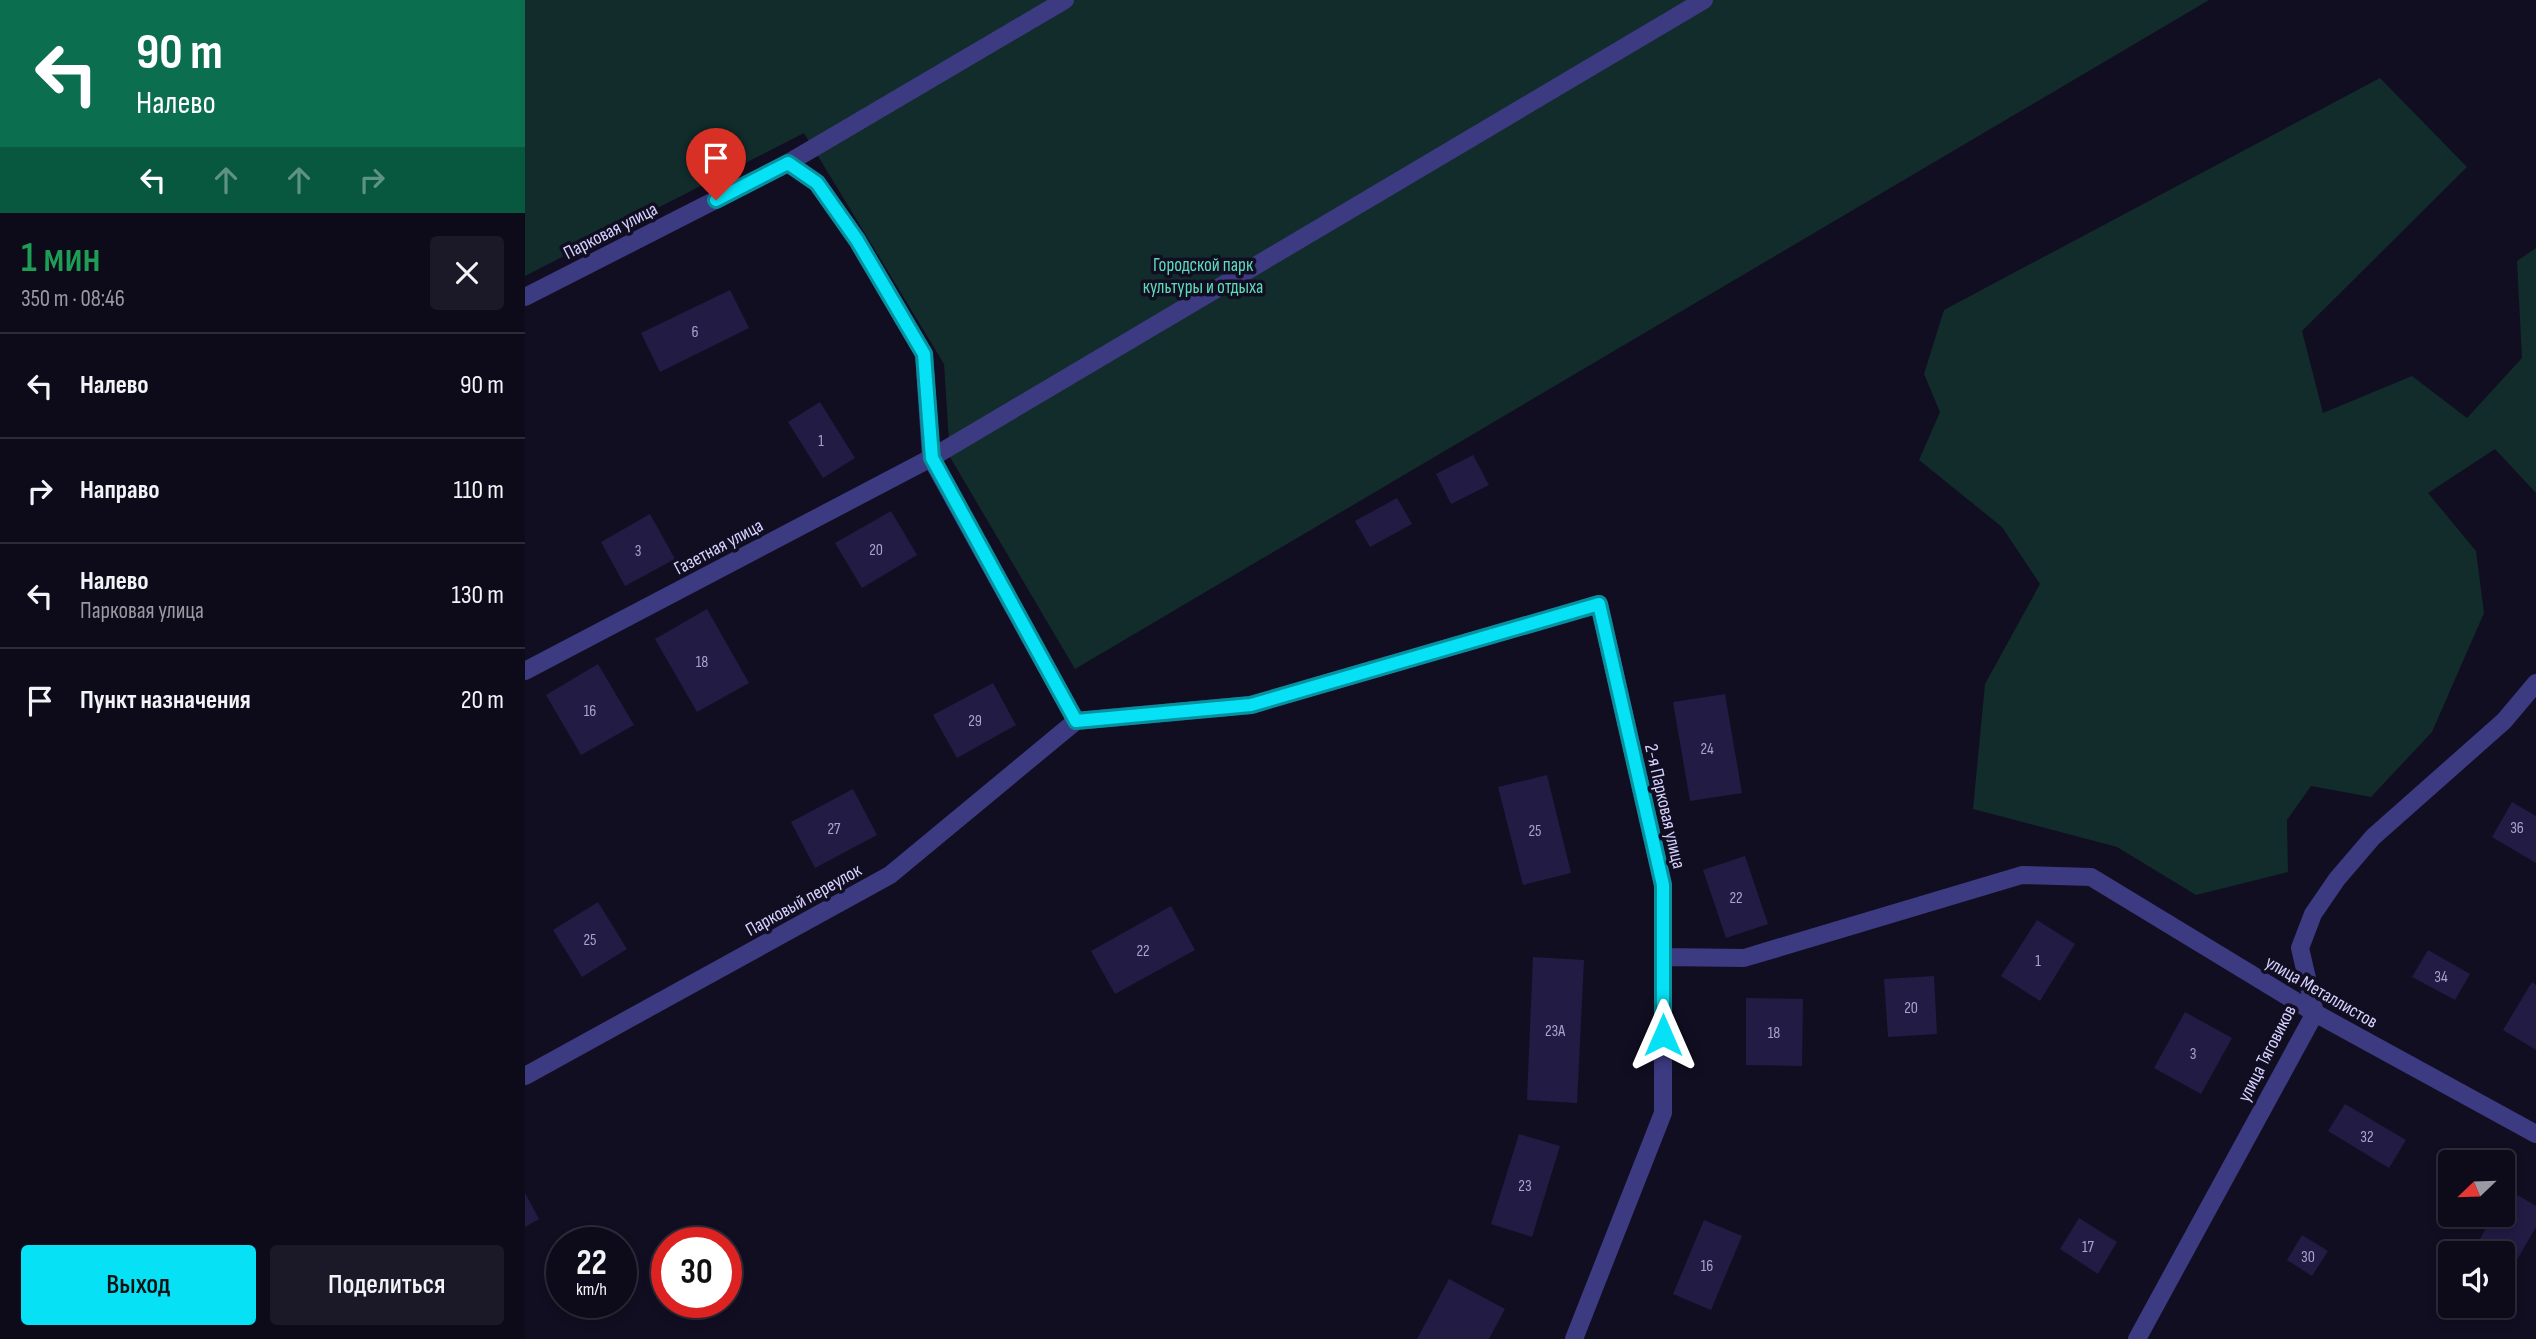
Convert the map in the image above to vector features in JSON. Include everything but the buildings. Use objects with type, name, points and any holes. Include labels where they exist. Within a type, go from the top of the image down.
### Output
[{"type":"street","name":"Парковая улица","points":[[525,297],[788,163],[1065,0]]},
{"type":"street","name":"Газетная улица","points":[[525,671],[932,458],[1704,0]]},
{"type":"street","points":[[788,163],[817,183],[857,240],[924,354],[932,458],[1076,721]]},
{"type":"street","name":"2-я Парковая улица","points":[[1076,721],[1251,705],[1599,604],[1663,885],[1663,1113],[1574,1339]]},
{"type":"street","name":"улица Тяговиков","points":[[2137,1339],[2315,1013],[2300,948],[2313,914],[2337,879],[2374,837],[2504,721],[2536,683]]},
{"type":"street","name":"Парковый переулок","points":[[525,1076],[890,875],[1076,721]]},
{"type":"street","name":"улица Металлистов","points":[[1663,957],[1744,958],[2022,875],[2091,877],[2315,1013],[2536,1134]]},
{"type":"green space","name":"Городской парк культуры и отдыха","points":[[525,0],[2209,0],[1075,669],[950,457],[944,364],[804,133],[525,276]]},
{"type":"green space","points":[[2380,78],[2467,167],[2302,331],[2323,413],[2412,376],[2467,418],[2522,358],[2517,261],[2536,248],[2536,493],[2495,449],[2428,493],[2476,551],[2484,613],[2432,732],[2371,797],[2311,786],[2287,820],[2288,872],[2196,895],[2117,847],[1973,809],[1985,684],[2040,584],[2002,527],[1919,460],[1940,412],[1924,374],[1944,310]]},
{"type":"route","points":[[716,200],[788,163],[817,183],[844,221],[924,354],[932,458],[1076,721],[1251,705],[1599,604],[1663,885],[1663,1035]]}]
